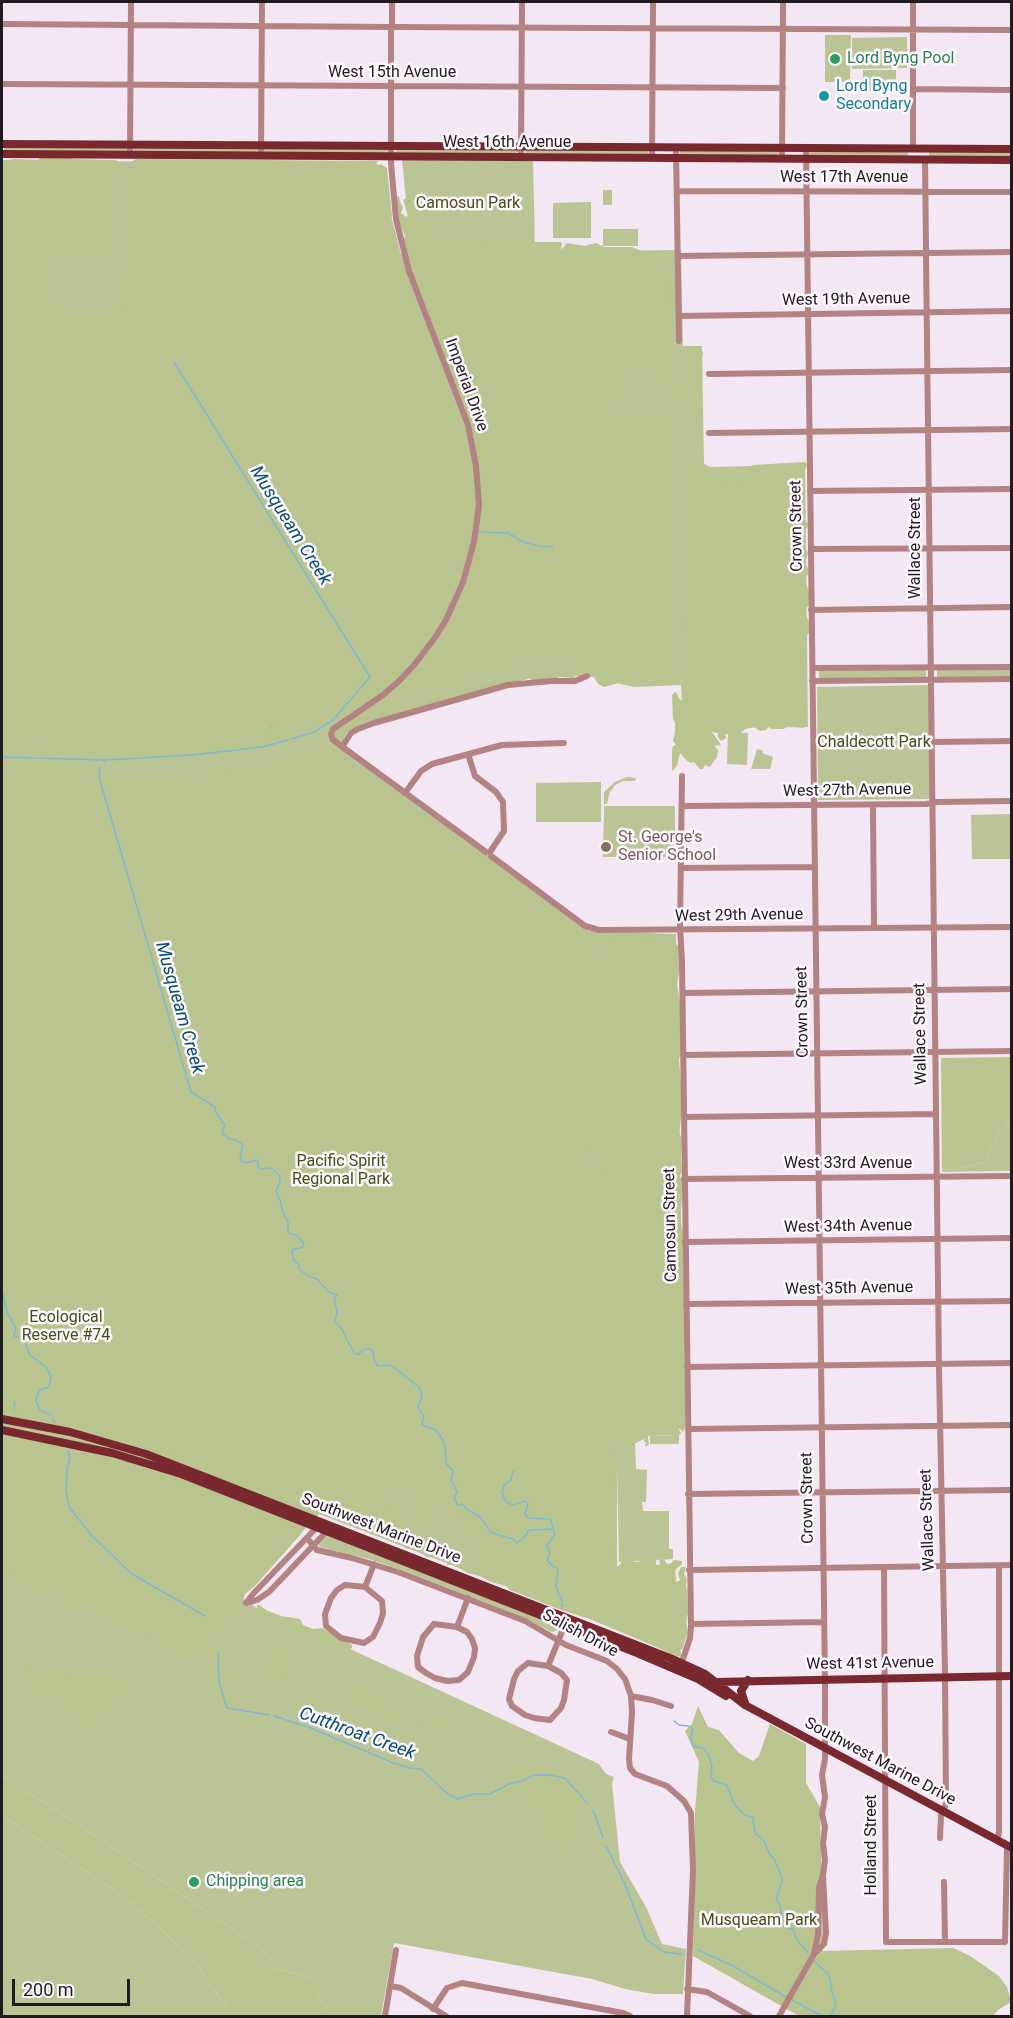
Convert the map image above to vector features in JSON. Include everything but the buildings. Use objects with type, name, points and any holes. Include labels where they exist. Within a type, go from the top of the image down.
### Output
[{"type":"main road","name":"West 16th Avenue","points":[[2,144],[1011,149]]},
{"type":"main road","name":"West 16th Avenue","points":[[2,154],[1011,160]]},
{"type":"main road","name":"Southwest Marine Drive","points":[[2,1419],[70,1432],[146,1454],[682,1667],[703,1677],[720,1692],[736,1699]]},
{"type":"main road","name":"Southwest Marine Drive","points":[[2,1430],[68,1443],[163,1468],[320,1524],[327,1531],[566,1620]]},
{"type":"main road","name":"West 41st Avenue","points":[[703,1677],[713,1682],[1011,1676]]},
{"type":"main road","name":"West 41st Avenue","points":[[703,1677],[725,1678],[729,1681]]},
{"type":"main road","points":[[746,1705],[741,1691],[748,1680]]},
{"type":"main road","name":"Southwest Marine Drive","points":[[713,1682],[746,1705],[1009,1847]]},
{"type":"street","points":[[130,154],[131,2]]},
{"type":"street","points":[[261,155],[262,2]]},
{"type":"street","points":[[391,156],[392,2]]},
{"type":"street","points":[[521,157],[522,2]]},
{"type":"street","points":[[652,158],[653,2]]},
{"type":"street","points":[[782,159],[783,2]]},
{"type":"street","points":[[913,2],[913,149]]},
{"type":"street","points":[[2,24],[1011,30]]},
{"type":"street","name":"West 15th Avenue","points":[[2,84],[783,88]]},
{"type":"street","points":[[913,89],[1011,90]]},
{"type":"street","points":[[676,148],[680,341]]},
{"type":"street","name":"Crown Street","points":[[780,2015],[814,1954],[825,1944],[826,1933],[823,1875],[825,1827],[822,1808],[825,1797],[822,1775],[825,1747],[825,1679],[806,148]]},
{"type":"street","name":"Imperial Drive","points":[[342,747],[331,737],[333,729],[399,681],[421,656],[446,620],[463,582],[471,556],[479,505],[476,460],[468,425],[409,271],[400,241],[393,196],[391,156]]},
{"type":"street","name":"Wallace Street","points":[[925,159],[940,1491],[945,1677],[946,1804],[942,1811],[940,1838]]},
{"type":"street","name":"West 17th Avenue","points":[[677,191],[1011,192]]},
{"type":"street","points":[[678,256],[1011,252]]},
{"type":"street","name":"West 19th Avenue","points":[[680,316],[1011,311]]},
{"type":"street","points":[[709,374],[1011,370]]},
{"type":"street","points":[[709,434],[1011,429]]},
{"type":"street","points":[[810,491],[1011,489]]},
{"type":"street","points":[[811,549],[1011,548]]},
{"type":"street","points":[[811,610],[1011,607]]},
{"type":"street","points":[[813,668],[1011,666]]},
{"type":"street","points":[[342,747],[351,733],[374,723],[508,685],[575,681],[587,676]]},
{"type":"street","points":[[812,681],[1011,679]]},
{"type":"street","points":[[932,742],[1011,741]]},
{"type":"street","points":[[405,793],[427,767],[468,754],[502,745],[564,743]]},
{"type":"street","name":"West 29th Avenue","points":[[342,747],[591,929],[604,931],[1011,927]]},
{"type":"street","points":[[468,754],[475,776],[496,792],[503,802],[504,831],[489,853]]},
{"type":"street","name":"Camosun Street","points":[[682,776],[680,930],[691,1624],[690,1638],[682,1667]]},
{"type":"street","name":"West 27th Avenue","points":[[682,806],[873,805],[1011,801]]},
{"type":"street","points":[[873,805],[874,928]]},
{"type":"street","points":[[681,868],[814,867]]},
{"type":"street","points":[[682,993],[1011,989]]},
{"type":"street","points":[[683,1055],[1011,1051]]},
{"type":"street","points":[[684,1117],[936,1114]]},
{"type":"street","name":"West 33rd Avenue","points":[[684,1179],[1011,1176]]},
{"type":"street","name":"West 34th Avenue","points":[[685,1242],[1011,1238]]},
{"type":"street","name":"West 35th Avenue","points":[[686,1304],[1011,1301]]},
{"type":"street","points":[[687,1366],[1011,1363]]},
{"type":"street","points":[[688,1429],[1011,1425]]},
{"type":"street","points":[[688,1494],[1011,1490]]},
{"type":"street","points":[[320,1524],[246,1603],[257,1600],[269,1592],[327,1531]]},
{"type":"street","name":"Salish Drive","points":[[307,1538],[317,1550],[374,1564],[525,1621],[558,1640],[613,1665],[625,1679],[631,1696],[632,1712],[630,1768],[644,1779],[655,1780],[672,1790],[684,1801],[692,1813],[692,1893],[687,2016]]},
{"type":"street","points":[[365,1587],[374,1564]]},
{"type":"street","points":[[689,1570],[1011,1565]]},
{"type":"street","points":[[997,1840],[999,1832],[999,1566]]},
{"type":"street","name":"Holland Street","points":[[884,1567],[886,1942],[945,1942]]},
{"type":"street","points":[[345,1585],[365,1587],[382,1601],[383,1613],[380,1623],[373,1637],[364,1643],[341,1638],[326,1626],[325,1614],[331,1598],[345,1585]]},
{"type":"street","points":[[457,1627],[468,1598]]},
{"type":"street","points":[[548,1666],[566,1620]]},
{"type":"street","points":[[691,1624],[824,1622]]},
{"type":"street","points":[[434,1624],[457,1627],[467,1632],[475,1648],[468,1672],[459,1680],[447,1681],[426,1673],[418,1667],[417,1656],[423,1637],[434,1624]]},
{"type":"street","points":[[528,1663],[548,1666],[561,1673],[567,1680],[561,1708],[550,1720],[525,1715],[512,1706],[510,1699],[510,1690],[518,1671],[528,1663]]},
{"type":"street","points":[[631,1696],[671,1706]]},
{"type":"street","points":[[612,1732],[630,1739]]},
{"type":"street","points":[[944,1882],[945,1942],[1005,1942],[1009,1847]]},
{"type":"street","points":[[385,2016],[396,1950]]},
{"type":"street","points":[[433,2009],[447,1988],[462,1983],[630,2016]]},
{"type":"street","points":[[390,1986],[401,1988],[446,2016]]},
{"type":"street","points":[[687,1989],[707,1992],[750,2016]]},
{"type":"green space","name":"Lord Byng Pool","points":[[825,35],[851,35],[850,82],[825,82]]},
{"type":"green space","points":[[907,37],[907,68],[852,69],[852,38]]},
{"type":"green space","points":[[863,70],[896,70],[896,91],[863,91]]},
{"type":"green space","points":[[4,147],[125,147],[128,150],[4,151]]},
{"type":"green space","points":[[134,148],[258,150],[257,152],[135,152]]},
{"type":"green space","points":[[264,149],[388,151],[386,153],[264,152]]},
{"type":"green space","points":[[396,149],[517,149],[519,151],[515,154],[395,153]]},
{"type":"green space","points":[[526,150],[647,150],[649,153],[525,153]]},
{"type":"green space","points":[[903,150],[908,152],[908,156],[810,156],[809,153],[810,152]]},
{"type":"green space","points":[[680,151],[778,151],[779,153],[777,156],[680,154]]},
{"type":"green space","points":[[932,151],[1011,151],[1011,158],[929,156]]},
{"type":"green space","points":[[44,156],[118,161],[116,251],[106,260],[62,262],[58,266],[50,280],[51,284],[59,290],[60,305],[67,310],[120,309],[124,265],[122,242],[124,183],[127,182],[124,178],[125,171],[136,159],[378,161],[373,168],[381,164],[387,168],[392,215],[390,221],[416,304],[417,314],[425,325],[432,344],[429,351],[432,360],[441,367],[445,374],[450,398],[457,407],[468,440],[471,459],[471,488],[476,494],[476,504],[465,566],[444,614],[421,651],[385,691],[329,725],[317,727],[315,734],[292,740],[281,731],[280,733],[289,741],[247,752],[185,759],[124,762],[84,761],[77,753],[39,749],[36,747],[37,743],[33,742],[28,750],[9,746],[2,748],[2,160],[5,162],[13,159],[38,160]]},
{"type":"green space","name":"Camosun Park","points":[[402,159],[533,160],[535,249],[411,249]]},
{"type":"green space","name":"Pacific Spirit Regional Park","points":[[2,160],[378,164],[401,254],[681,250],[683,346],[702,346],[704,464],[710,467],[805,465],[808,727],[683,728],[681,685],[634,687],[587,676],[538,676],[344,732],[344,748],[589,931],[676,934],[685,1428],[617,1436],[628,1441],[635,1440],[636,1469],[647,1470],[646,1502],[642,1502],[643,1511],[669,1511],[669,1549],[673,1549],[673,1559],[619,1562],[617,1465],[617,1569],[675,1563],[681,1657],[563,1608],[319,1514],[269,1567],[238,1595],[258,1609],[307,1629],[599,1764],[606,1774],[614,1777],[612,1784],[620,1862],[646,1907],[662,1944],[686,1949],[683,1994],[653,1994],[625,1989],[592,1979],[394,1943],[381,2016],[333,2016],[318,1997],[318,1980],[276,1969],[263,1950],[82,1827],[2,1776]]},
{"type":"green space","points":[[603,190],[612,190],[612,205],[603,205]]},
{"type":"green space","points":[[399,196],[403,207],[401,213],[406,217],[408,215],[403,200],[413,196],[416,199],[414,204],[418,210],[416,214],[419,216],[418,220],[438,240],[461,243],[486,240],[520,241],[525,245],[529,242],[560,242],[562,243],[561,250],[567,243],[585,246],[596,243],[605,247],[632,247],[643,255],[657,252],[669,262],[673,332],[671,338],[675,364],[670,368],[636,367],[633,373],[627,375],[622,382],[624,388],[614,407],[621,412],[626,411],[635,419],[644,414],[648,416],[652,412],[662,413],[662,390],[657,389],[653,393],[649,375],[666,370],[674,373],[674,427],[671,444],[675,454],[675,464],[671,472],[674,480],[673,607],[678,673],[676,679],[666,683],[637,678],[604,687],[595,679],[595,672],[573,666],[564,669],[547,667],[510,669],[359,717],[342,728],[360,719],[420,703],[474,685],[521,676],[522,679],[372,721],[350,729],[342,740],[338,739],[336,735],[340,729],[337,731],[336,729],[367,711],[436,644],[436,637],[452,614],[465,585],[479,529],[481,490],[473,440],[464,406],[408,258],[405,235],[397,212],[396,197]]},
{"type":"green space","points":[[591,202],[591,238],[553,238],[553,203]]},
{"type":"green space","points":[[603,229],[638,229],[638,246],[603,246]]},
{"type":"green space","points":[[680,344],[683,347],[701,347],[703,353],[701,361],[702,423],[699,427],[691,425],[691,421],[677,411],[680,370],[677,349]]},
{"type":"green space","points":[[684,461],[691,464],[696,462],[707,469],[712,478],[727,481],[735,471],[737,472],[735,477],[741,481],[746,469],[753,465],[805,462],[807,464],[803,491],[798,488],[798,482],[791,480],[784,494],[785,498],[793,496],[799,500],[799,509],[808,525],[805,540],[802,538],[802,540],[808,553],[805,563],[808,574],[804,579],[810,594],[806,616],[810,623],[810,632],[806,636],[804,646],[805,670],[794,674],[801,676],[804,682],[807,719],[804,728],[787,726],[784,729],[771,729],[769,726],[766,730],[760,731],[754,727],[745,729],[738,735],[725,734],[726,738],[721,741],[718,733],[712,732],[721,745],[714,746],[718,750],[717,757],[710,767],[705,765],[703,769],[700,769],[694,762],[687,761],[680,753],[677,766],[672,771],[672,750],[676,745],[673,741],[675,722],[672,695],[677,693],[686,704],[682,685],[688,677],[682,674],[679,578],[678,469]]},
{"type":"green space","points":[[1011,669],[1011,677],[937,678],[937,670]]},
{"type":"green space","points":[[926,670],[926,678],[819,679],[819,671]]},
{"type":"green space","points":[[537,673],[573,674],[575,678],[559,677],[555,680],[534,682],[530,676]]},
{"type":"green space","name":"Chaldecott Park","points":[[929,685],[930,799],[818,800],[817,687]]},
{"type":"green space","points":[[728,733],[748,733],[747,765],[727,764]]},
{"type":"green space","name":"Ecological Reserve #74","points":[[328,744],[370,775],[381,780],[400,798],[412,804],[414,810],[422,811],[495,862],[535,896],[550,904],[576,928],[592,934],[592,955],[594,957],[598,955],[597,939],[611,936],[616,938],[670,935],[674,943],[679,946],[677,984],[681,1010],[682,1044],[679,1060],[683,1107],[679,1132],[682,1139],[682,1173],[675,1175],[682,1180],[680,1221],[684,1236],[685,1428],[683,1432],[677,1426],[681,1433],[679,1435],[648,1436],[649,1444],[646,1447],[647,1443],[644,1439],[636,1443],[630,1442],[615,1448],[614,1456],[615,1565],[618,1567],[623,1560],[638,1562],[648,1556],[656,1560],[658,1567],[661,1566],[659,1561],[662,1559],[668,1566],[674,1560],[682,1561],[682,1564],[674,1571],[673,1581],[675,1583],[680,1580],[678,1574],[681,1567],[686,1567],[684,1574],[687,1579],[686,1622],[688,1632],[682,1650],[672,1646],[680,1653],[678,1657],[597,1620],[564,1611],[510,1590],[506,1586],[468,1573],[454,1565],[447,1565],[447,1561],[443,1558],[427,1557],[421,1552],[405,1548],[406,1539],[413,1536],[425,1546],[425,1549],[434,1553],[441,1548],[445,1549],[447,1550],[446,1555],[457,1556],[482,1571],[483,1564],[479,1559],[472,1560],[469,1554],[464,1553],[461,1543],[463,1539],[470,1547],[475,1540],[473,1532],[464,1530],[462,1519],[445,1520],[439,1514],[438,1501],[420,1491],[411,1488],[398,1490],[392,1482],[389,1482],[384,1491],[384,1495],[404,1527],[405,1536],[400,1545],[288,1500],[158,1452],[81,1429],[2,1413],[2,762],[70,765],[82,768],[88,774],[101,776],[168,775],[273,763],[296,753],[304,754]],"holes":[[[589,1151],[597,1154],[604,1161],[601,1168],[582,1167],[584,1153]]]},
{"type":"green space","points":[[757,749],[773,757],[770,769],[751,769]]},
{"type":"green space","points":[[627,777],[636,778],[635,781],[623,781],[615,785],[610,792],[607,804],[604,804],[604,792],[615,782]]},
{"type":"green space","points":[[601,782],[601,822],[536,822],[536,783]]},
{"type":"green space","points":[[604,806],[675,806],[675,857],[603,857]]},
{"type":"green space","points":[[1011,814],[1011,859],[972,859],[971,815]]},
{"type":"green space","points":[[1011,1057],[1011,1120],[1000,1132],[984,1162],[942,1172],[941,1058]]},
{"type":"green space","points":[[1011,1120],[1011,1171],[942,1172],[984,1162],[1000,1132]]},
{"type":"green space","points":[[2,1435],[69,1447],[178,1478],[299,1526],[301,1534],[254,1587],[245,1594],[242,1603],[229,1618],[220,1623],[220,1626],[191,1657],[186,1659],[175,1657],[93,1610],[83,1611],[67,1605],[54,1597],[49,1588],[41,1591],[18,1581],[13,1575],[7,1577],[2,1571]]},
{"type":"green space","points":[[679,1435],[679,1444],[650,1444],[650,1436]]},
{"type":"green space","points":[[393,1493],[417,1493],[436,1502],[435,1514],[446,1528],[454,1533],[453,1540],[447,1540],[433,1525],[421,1534],[415,1534],[410,1530],[410,1527],[418,1525],[419,1517],[417,1515],[404,1517],[399,1514],[391,1497]]},
{"type":"green space","points":[[329,1536],[556,1625],[558,1630],[552,1632],[520,1616],[407,1572],[372,1560],[320,1547],[318,1543],[323,1537]]},
{"type":"green space","points":[[257,1605],[281,1616],[300,1619],[303,1625],[313,1629],[322,1628],[352,1645],[352,1648],[345,1651],[286,1624],[285,1621],[266,1618],[262,1613],[257,1612]]},
{"type":"green space","points":[[234,1622],[237,1629],[220,1641],[227,1654],[226,1659],[222,1660],[228,1674],[227,1680],[232,1687],[225,1690],[233,1696],[231,1703],[234,1706],[231,1717],[240,1724],[239,1738],[226,1729],[224,1709],[217,1700],[217,1689],[214,1682],[209,1674],[194,1665],[213,1639],[229,1623]]},
{"type":"green space","points":[[286,1636],[298,1650],[323,1664],[328,1679],[319,1681],[311,1673],[302,1677],[294,1675],[282,1685],[279,1680],[265,1686],[263,1684],[266,1652],[276,1646],[304,1664],[305,1668],[310,1667],[287,1647]]},
{"type":"green space","points":[[29,1664],[58,1673],[111,1670],[131,1688],[109,1710],[107,1720],[113,1733],[113,1741],[100,1738],[25,1683],[20,1665]]},
{"type":"green space","points":[[332,1678],[340,1681],[346,1687],[350,1686],[379,1698],[385,1696],[401,1710],[411,1712],[420,1719],[445,1718],[453,1725],[448,1729],[449,1733],[441,1735],[437,1728],[431,1725],[416,1728],[407,1722],[402,1723],[401,1717],[398,1716],[390,1723],[383,1718],[380,1710],[371,1710],[343,1695],[339,1690],[327,1687],[328,1681]]},
{"type":"green space","name":"Musqueam Park","points":[[698,1706],[708,1727],[719,1730],[739,1753],[753,1761],[759,1756],[770,1724],[806,1744],[806,1783],[820,1807],[823,1951],[954,1948],[999,1976],[1007,1987],[1011,2002],[993,2016],[799,2016],[693,1956],[695,1812],[699,1762],[685,1731],[692,1724]]},
{"type":"green space","points":[[533,1765],[564,1777],[578,1790],[586,1792],[580,1800],[580,1819],[569,1851],[567,1867],[556,1846],[524,1806],[502,1792],[498,1783],[519,1768]]},
{"type":"green space","points":[[2,1776],[82,1827],[263,1950],[276,1969],[318,1980],[318,1997],[333,2016],[233,2016],[192,1958],[130,1901],[2,1815]]},
{"type":"green space","points":[[2,1815],[130,1901],[192,1958],[233,2016],[2,2016]]},
{"type":"waterway","name":"Musqueam Creek","points":[[174,362],[370,677],[333,720],[314,732],[291,739]]},
{"type":"waterway","points":[[479,532],[508,533],[523,542],[553,547]]},
{"type":"waterway","name":"Musqueam Creek","points":[[104,762],[106,760],[192,755],[262,747],[288,740]]},
{"type":"waterway","points":[[2,757],[32,758]]},
{"type":"waterway","points":[[34,758],[105,760]]},
{"type":"waterway","name":"Musqueam Creek","points":[[100,767],[99,777],[191,1092],[215,1107],[216,1113],[225,1125],[222,1130],[223,1134],[243,1145],[240,1157],[242,1162],[258,1160],[260,1169],[271,1168],[280,1176],[276,1191],[288,1222],[288,1233],[296,1235],[304,1246],[293,1249],[294,1261],[298,1263],[299,1269],[317,1279],[329,1292],[337,1295],[334,1300],[337,1311],[335,1322],[342,1329],[346,1338]]},
{"type":"waterway","name":"Cutthroat Creek","points":[[2,1289],[7,1312],[16,1328],[14,1336],[24,1339],[30,1355],[47,1368],[51,1378],[49,1387],[39,1390],[36,1401],[40,1410],[51,1415]]},
{"type":"waterway","name":"Musqueam Creek","points":[[347,1340],[355,1354],[359,1354],[364,1349],[371,1349],[378,1366],[391,1365],[420,1388],[422,1398],[418,1405],[420,1412],[424,1415],[422,1425],[436,1430],[443,1440],[446,1463],[453,1471],[451,1480],[457,1491],[454,1499],[458,1505],[462,1504],[480,1517],[492,1533],[513,1539],[517,1543],[529,1530],[553,1529],[555,1535],[546,1546],[550,1552],[547,1560],[552,1566],[558,1568],[556,1587],[562,1601]]},
{"type":"waterway","name":"Cutthroat Creek","points":[[53,1418],[54,1422]]},
{"type":"waterway","name":"Cutthroat Creek","points":[[68,1450],[70,1459],[67,1468],[66,1491],[69,1507],[92,1536],[132,1574],[205,1616]]},
{"type":"waterway","points":[[513,1471],[511,1480],[504,1485],[502,1493],[506,1502],[513,1505],[525,1501],[528,1505],[525,1514],[528,1518],[550,1519],[553,1527]]},
{"type":"waterway","name":"Cutthroat Creek","points":[[218,1653],[219,1682],[227,1708],[269,1715]]},
{"type":"waterway","name":"Cutthroat Creek","points":[[274,1716],[311,1728],[391,1762],[421,1769],[449,1795],[458,1799],[473,1794],[490,1794],[534,1775],[549,1775],[565,1778],[587,1803]]},
{"type":"waterway","name":"Musqueam Creek","points":[[674,1721],[693,1729],[691,1737],[693,1746],[703,1748],[709,1756],[712,1767],[711,1777],[714,1781],[727,1785],[735,1805],[745,1815],[753,1818],[755,1833],[764,1841],[781,1875],[782,1882],[776,1899],[780,1904],[785,1926],[793,1929],[797,1940],[808,1952]]},
{"type":"waterway","name":"Cutthroat Creek","points":[[593,1810],[603,1838]]},
{"type":"waterway","name":"Cutthroat Creek","points":[[606,1846],[625,1884],[646,1939],[663,1952],[682,1954]]},
{"type":"waterway","name":"Cutthroat Creek","points":[[698,1950],[735,1967],[786,1997]]},
{"type":"waterway","name":"Musqueam Creek","points":[[813,1960],[828,1974],[830,1979],[836,2003],[831,2016]]},
{"type":"waterway","name":"Cutthroat Creek","points":[[792,2000],[822,2016]]},
{"type":"place","name":"Lord Byng Pool","points":[[835,59]]},
{"type":"place","name":"Lord Byng Secondary","points":[[824,96]]},
{"type":"place","name":"St. George's Senior School","points":[[606,847]]},
{"type":"place","name":"Chipping area","points":[[194,1882]]}]
